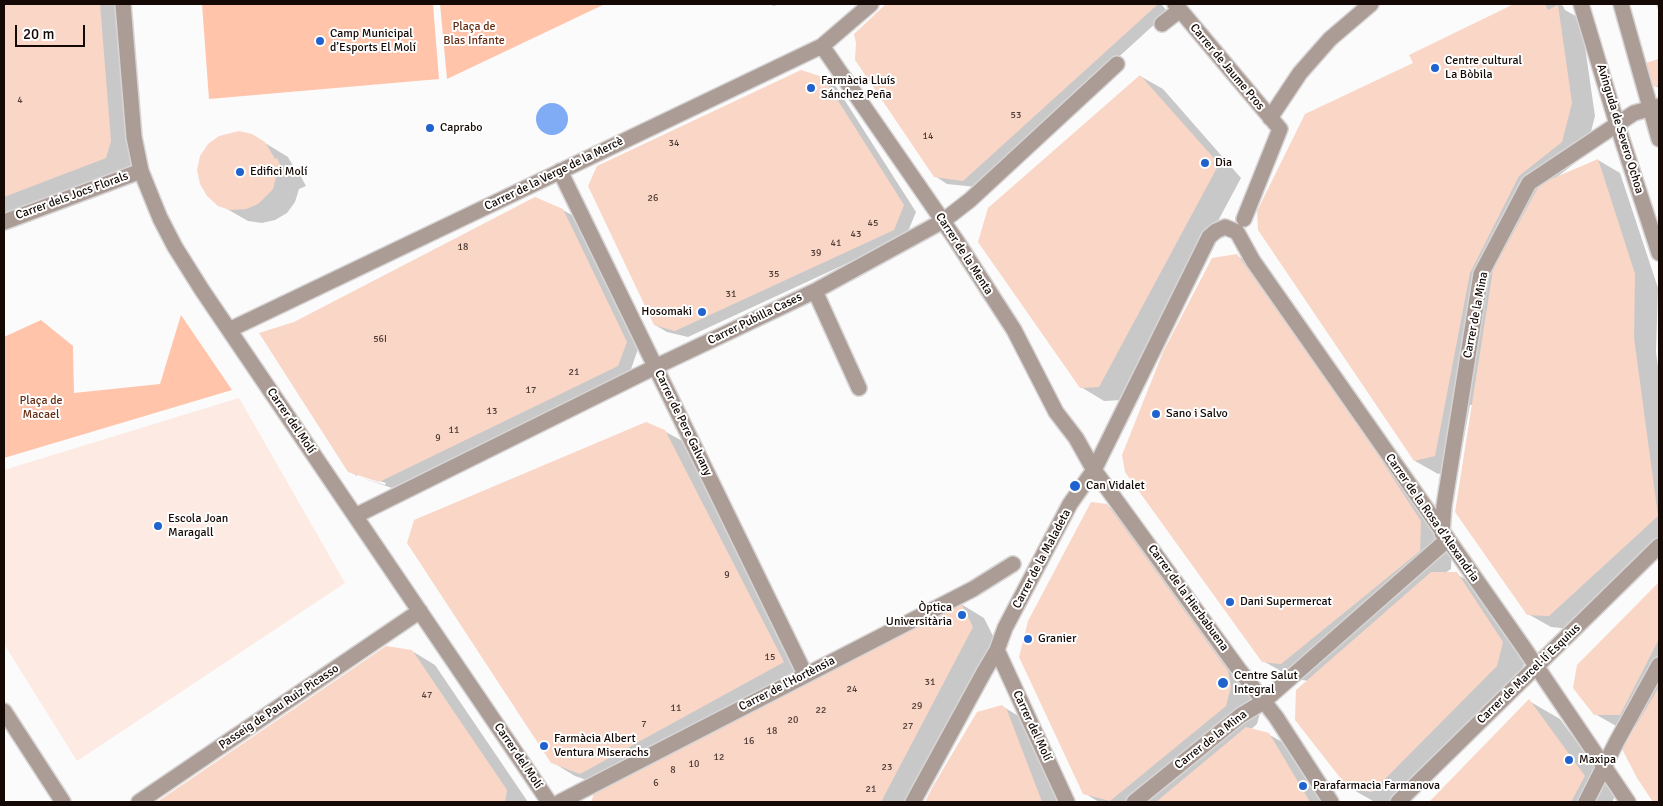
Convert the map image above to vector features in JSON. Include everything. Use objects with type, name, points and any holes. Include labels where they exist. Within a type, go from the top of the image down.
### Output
[{"type":"street","name":"Carrer del Molí","points":[[123,4],[134,137],[141,171],[160,218],[175,247],[228,330],[549,802]]},
{"type":"street","name":"Carrer de la Verge de la Mercè","points":[[228,330],[822,46],[871,4]]},
{"type":"street","points":[[1241,226],[1275,123],[1300,73],[1330,39],[1371,4]]},
{"type":"street","name":"Avinguda de Severo Ochoa","points":[[1581,4],[1617,124],[1659,253]]},
{"type":"street","points":[[1621,4],[1655,107],[1659,139]]},
{"type":"street","points":[[1162,24],[1177,7]]},
{"type":"street","name":"Carrer de Jaume Pros","points":[[1177,7],[1275,123]]},
{"type":"street","name":"Carrer de la Menta","points":[[822,46],[943,221],[1014,330],[1056,412],[1076,438],[1094,470]]},
{"type":"street","name":"Carrer Pubilla Cases","points":[[355,516],[655,367],[815,291],[943,221],[970,200],[1117,64]]},
{"type":"street","name":"Carrer de la Mina","points":[[1134,802],[1240,716],[1263,702],[1445,537],[1444,506],[1481,274],[1529,183],[1634,113],[1655,107]]},
{"type":"street","name":"Carrer dels Jocs Florals","points":[[4,222],[141,171]]},
{"type":"street","name":"Carrer de Pere Galvany","points":[[560,171],[805,674]]},
{"type":"street","name":"Carrer de la Maladeta","points":[[913,802],[997,650],[1005,628],[1063,518],[1094,470],[1209,237],[1225,227],[1241,226]]},
{"type":"street","name":"Carrer de la Rosa d'Alexandria","points":[[1241,226],[1253,261],[1427,509],[1628,802]]},
{"type":"street","points":[[815,291],[859,388]]},
{"type":"street","name":"Carrer de la Hierbabuena","points":[[1094,470],[1263,702],[1276,717],[1331,802]]},
{"type":"street","name":"Carrer de Marcel·lí Esquius","points":[[1398,802],[1659,546]]},
{"type":"street","name":"Carrer de l'Hortènsia","points":[[560,802],[973,589],[1013,564]]},
{"type":"street","name":"Passeig de Pau Ruiz Picasso","points":[[139,802],[420,611]]},
{"type":"street","name":"Carrer del Molí","points":[[997,650],[1067,802]]},
{"type":"street","points":[[1586,802],[1659,665]]},
{"type":"street","points":[[4,711],[63,802]]},
{"type":"shaded area","name":"Escola Joan Maragall","points":[[239,398],[345,583],[77,761],[4,644],[4,470]]},
{"type":"green space","name":"Camp Municipal d’Esports El Molí","points":[[202,4],[433,4],[439,79],[209,99]]},
{"type":"green space","name":"Plaça de Blas Infante","points":[[440,4],[605,4],[447,79]]},
{"type":"green space","name":"Plaça de Macael","points":[[181,315],[232,390],[4,458],[4,337],[41,320],[73,346],[74,393],[160,384]]},
{"type":"water","points":[[552,103],[558,104],[563,108],[567,113],[567,125],[563,130],[558,134],[552,135],[546,134],[541,130],[537,125],[536,119],[537,113],[541,108],[546,104]]},
{"type":"building","points":[[4,4],[100,4],[111,141],[106,158],[4,197]]},
{"type":"building","points":[[886,4],[1157,5],[963,181],[934,177],[855,60],[856,43],[854,34]]},
{"type":"building","points":[[1514,4],[1545,4],[1548,10],[1558,5],[1572,103],[1562,142],[1519,176],[1470,273],[1435,456],[1414,461],[1258,230],[1257,211],[1305,114],[1413,63],[1409,55]]},
{"type":"building","points":[[1658,59],[1659,85],[1654,87],[1646,63]]},
{"type":"building","points":[[801,70],[823,77],[904,205],[894,230],[675,331],[654,325],[588,186],[597,166]]},
{"type":"building","points":[[1140,75],[1219,164],[1099,387],[1080,388],[978,242],[988,208]]},
{"type":"building","name":"Edifici Molí","points":[[239,131],[252,134],[265,142],[275,159],[277,158],[284,173],[276,177],[273,189],[258,204],[246,209],[230,210],[218,206],[207,196],[200,184],[197,170],[200,156],[208,144],[219,136]]},
{"type":"building","points":[[1598,159],[1635,274],[1634,338],[1658,516],[1549,616],[1527,615],[1455,512],[1493,270],[1540,184]]},
{"type":"building","points":[[535,197],[563,209],[627,342],[618,366],[379,482],[348,472],[259,333],[294,322]]},
{"type":"building","points":[[1237,254],[1359,426],[1421,521],[1420,551],[1281,664],[1262,662],[1125,472],[1122,455],[1163,352],[1212,258]]},
{"type":"building","points":[[646,422],[665,430],[784,662],[580,774],[551,763],[407,543],[414,520]]},
{"type":"building","points":[[1091,502],[1107,504],[1228,671],[1231,687],[1226,706],[1110,801],[1083,794],[1019,657],[1028,621]]},
{"type":"building","points":[[1431,572],[1457,572],[1503,642],[1497,666],[1372,792],[1349,789],[1295,720],[1296,690]]},
{"type":"building","points":[[1659,582],[1659,639],[1620,715],[1594,715],[1573,688],[1577,665]]},
{"type":"building","points":[[961,603],[973,627],[881,802],[591,802],[595,791]]},
{"type":"building","points":[[386,646],[412,650],[507,790],[505,802],[157,802]]},
{"type":"building","points":[[1659,687],[1659,802],[1653,802],[1637,778],[1622,749]]},
{"type":"building","points":[[1529,699],[1585,776],[1571,802],[1429,802]]},
{"type":"building","points":[[1002,705],[1007,710],[1042,802],[925,802],[977,712]]},
{"type":"building","points":[[1246,727],[1269,733],[1310,802],[1156,802]]},
{"type":"place","name":"Camp Municipal d’Esports El Molí","points":[[320,41]]},
{"type":"place","name":"Centre cultural La Bòbila","points":[[1435,68]]},
{"type":"place","name":"Farmàcia Lluís Sánchez Peña","points":[[811,88]]},
{"type":"place","name":"Caprabo","points":[[430,128]]},
{"type":"place","name":"Dia","points":[[1205,163]]},
{"type":"place","name":"Edifici Molí","points":[[240,172]]},
{"type":"place","name":"Hosomaki","points":[[702,312]]},
{"type":"place","name":"Sano i Salvo","points":[[1156,414]]},
{"type":"place","name":"Can Vidalet","points":[[1075,486]]},
{"type":"place","name":"Escola Joan Maragall","points":[[158,526]]},
{"type":"place","name":"Dani Supermercat","points":[[1230,602]]},
{"type":"place","name":"Òptica Universitària","points":[[962,615]]},
{"type":"place","name":"Granier","points":[[1028,639]]},
{"type":"place","name":"Centre Salut Integral","points":[[1223,683]]},
{"type":"place","name":"Farmàcia Albert Ventura Miserachs","points":[[544,746]]},
{"type":"place","name":"Maxipa","points":[[1569,760]]},
{"type":"place","name":"Parafarmacia Farmanova","points":[[1303,786]]}]
